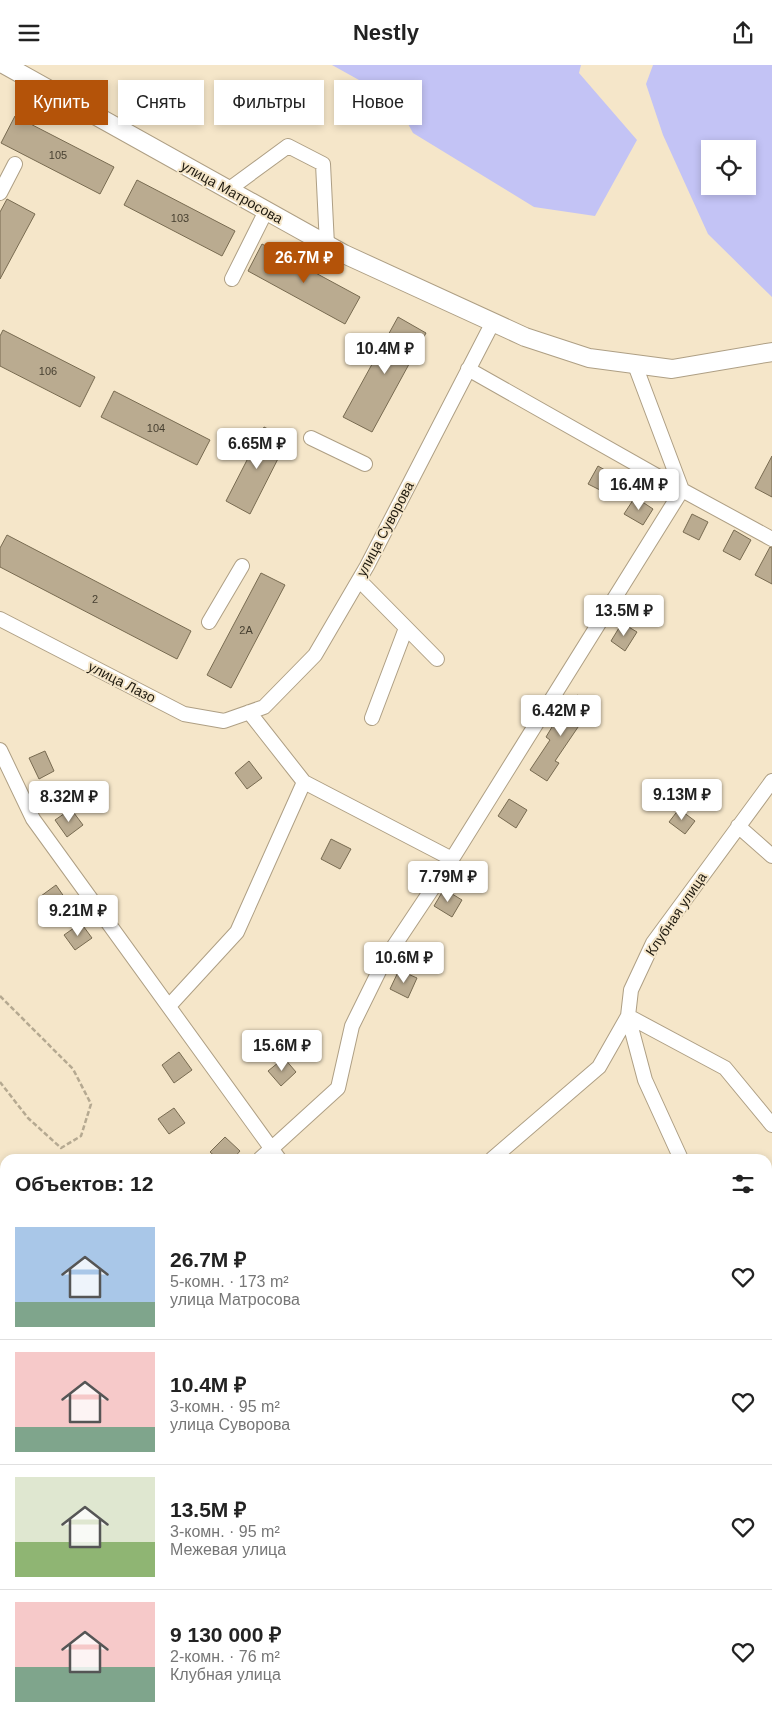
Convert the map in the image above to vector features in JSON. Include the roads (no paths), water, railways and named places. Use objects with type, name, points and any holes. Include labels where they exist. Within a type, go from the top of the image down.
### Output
[{"type":"main road","name":"улица Матросова","points":[[5,65],[344,255],[525,337],[589,358],[672,369],[772,352]]},
{"type":"street","points":[[228,190],[288,146],[323,164],[327,245]]},
{"type":"street","points":[[0,193],[15,164]]},
{"type":"street","points":[[232,279],[266,211]]},
{"type":"street","name":"улица Суворова","points":[[249,712],[264,707],[315,655],[359,580],[493,322]]},
{"type":"street","points":[[635,365],[682,491]]},
{"type":"street","points":[[468,369],[682,491],[772,539]]},
{"type":"street","points":[[312,438],[365,464]]},
{"type":"street","points":[[0,750],[33,819],[274,1153],[338,1088],[352,1026],[384,961],[452,859],[682,491]]},
{"type":"street","points":[[208,622],[242,566]]},
{"type":"street","points":[[359,580],[437,659]]},
{"type":"street","points":[[0,635],[3,621]]},
{"type":"street","name":"улица Лазо","points":[[3,621],[184,715],[224,721],[249,712]]},
{"type":"street","points":[[372,718],[406,628]]},
{"type":"street","points":[[249,712],[304,782],[452,859]]},
{"type":"street","name":"Клубная улица","points":[[498,1154],[599,1067],[628,1017],[631,990],[653,943],[772,781]]},
{"type":"street","points":[[169,1006],[237,932],[304,782]]},
{"type":"street","points":[[738,826],[772,856]]},
{"type":"street","points":[[628,1017],[725,1068],[772,1125]]},
{"type":"street","points":[[628,1017],[645,1080],[679,1154]]}]
